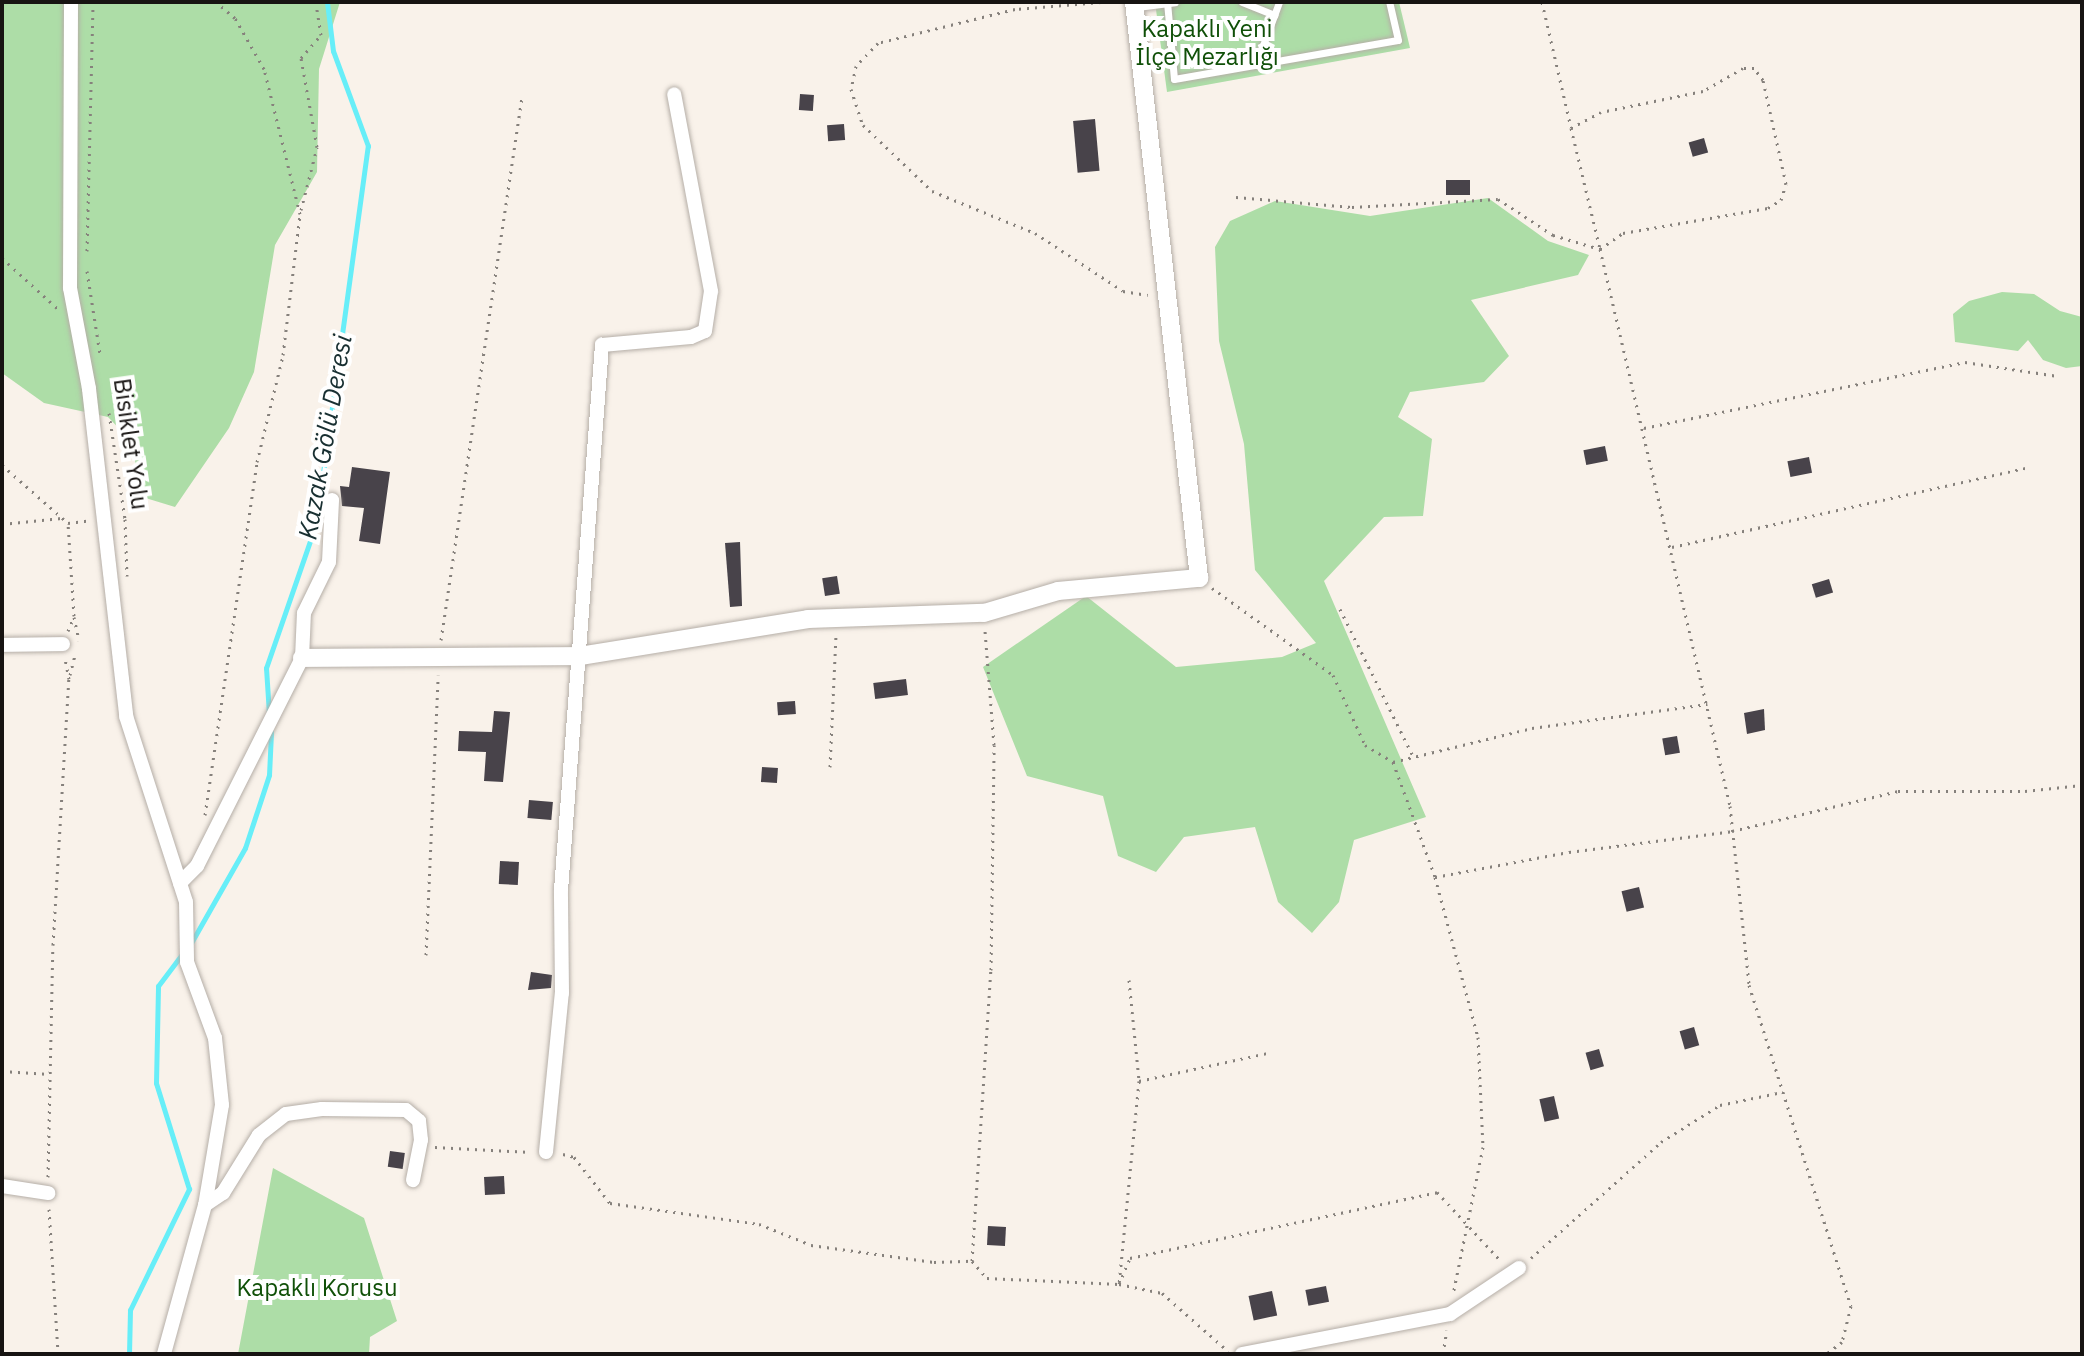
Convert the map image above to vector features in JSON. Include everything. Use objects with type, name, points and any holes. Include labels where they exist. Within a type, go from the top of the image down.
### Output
[{"type":"street","points":[[71,2],[70,288],[78,327],[126,716],[186,902],[187,962],[215,1038],[222,1105],[205,1205],[164,1354]]},
{"type":"street","points":[[302,658],[580,656],[835,616],[984,613],[1058,591],[1199,578],[1134,5]]},
{"type":"street","points":[[546,1152],[562,993],[561,890],[602,345],[705,331],[711,291],[674,94]]},
{"type":"street","points":[[180,883],[197,866],[302,658],[304,613],[329,562],[332,500]]},
{"type":"street","points":[[2,645],[63,644]]},
{"type":"street","points":[[205,1205],[223,1193],[259,1135],[286,1114],[322,1109],[406,1110],[419,1121],[421,1140],[413,1180]]},
{"type":"street","points":[[2,1186],[48,1193]]},
{"type":"street","points":[[1242,1354],[1450,1314],[1519,1268]]},
{"type":"lane","points":[[1242,2],[1274,15]]},
{"type":"lane","points":[[1256,64],[1279,2]]},
{"type":"lane","points":[[1134,5],[1169,3],[1174,79],[1398,40],[1389,2]]},
{"type":"path","points":[[87,253],[93,2]]},
{"type":"path","points":[[216,2],[235,18],[264,69],[300,214]]},
{"type":"path","points":[[204,821],[257,462],[283,355],[300,214],[317,147],[301,58],[321,35],[316,2]]},
{"type":"path","points":[[1101,2],[1015,9],[878,43],[856,66],[851,89],[863,125],[932,191],[1035,233],[1123,291],[1168,299]]},
{"type":"path","points":[[1542,2],[1707,704],[1732,831],[1749,985],[1851,1306],[1842,1342],[1826,1354]]},
{"type":"path","points":[[1571,128],[1601,112],[1703,91],[1743,68],[1754,68],[1763,80],[1786,184],[1781,200],[1768,208],[1623,233],[1600,249]]},
{"type":"path","points":[[426,955],[438,658],[522,97]]},
{"type":"path","points":[[1236,197],[1352,207],[1498,199],[1553,235],[1600,249]]},
{"type":"path","points":[[2,258],[78,327]]},
{"type":"path","name":"Bisiklet Yolu","points":[[87,269],[101,363]]},
{"type":"path","points":[[1644,428],[1965,362],[2058,376]]},
{"type":"path","name":"Bisiklet Yolu","points":[[108,410],[125,519],[128,581]]},
{"type":"path","points":[[2,465],[68,523],[74,616],[63,644],[69,679],[50,1074],[48,1193],[58,1354]]},
{"type":"path","points":[[1672,547],[2029,467]]},
{"type":"path","points":[[2,524],[62,518]]},
{"type":"path","points":[[68,523],[102,518]]},
{"type":"path","points":[[1199,578],[1333,675],[1365,745],[1393,762],[1435,877],[1478,1037],[1483,1147],[1466,1221],[1443,1354]]},
{"type":"path","points":[[1340,609],[1413,756]]},
{"type":"path","points":[[984,613],[994,745],[991,970],[972,1261],[987,1278],[1119,1284],[1162,1293],[1231,1354]]},
{"type":"path","points":[[830,767],[838,668],[835,616]]},
{"type":"path","points":[[1393,762],[1532,728],[1707,704]]},
{"type":"path","points":[[1435,877],[1569,852],[1732,831],[1898,791],[2025,791],[2082,785]]},
{"type":"path","points":[[1119,1284],[1139,1081],[1129,980]]},
{"type":"path","points":[[1139,1081],[1267,1053]]},
{"type":"path","points":[[2,1071],[50,1074]]},
{"type":"path","points":[[1119,1284],[1130,1258],[1437,1192],[1501,1261],[1519,1268],[1661,1142],[1720,1105],[1783,1092]]},
{"type":"path","points":[[421,1140],[436,1148],[546,1152],[574,1157],[610,1203],[759,1224],[811,1245],[934,1262],[972,1261]]},
{"type":"green space","points":[[2,2],[340,2],[319,69],[317,172],[275,245],[254,372],[229,428],[175,507],[139,496],[133,443],[108,417],[44,403],[2,373]]},
{"type":"green space","name":"Kapaklı Yeni İlçe Mezarlığı","points":[[1155,2],[1399,2],[1410,48],[1167,92]]},
{"type":"green space","points":[[1488,198],[1548,241],[1589,255],[1578,275],[1471,300],[1509,356],[1484,382],[1410,392],[1398,417],[1432,439],[1423,516],[1384,517],[1324,581],[1426,817],[1354,840],[1339,902],[1312,933],[1278,902],[1255,827],[1184,837],[1156,872],[1118,856],[1103,796],[1027,776],[983,667],[1086,596],[1176,667],[1282,657],[1316,643],[1255,570],[1244,444],[1219,341],[1215,247],[1230,221],[1275,201],[1370,216]]},
{"type":"green space","points":[[2002,292],[2034,294],[2060,311],[2082,317],[2082,366],[2066,368],[2043,360],[2028,340],[2018,351],[1955,342],[1953,314],[1969,301]]},
{"type":"green space","name":"Kapaklı Korusu","points":[[273,1168],[364,1218],[397,1321],[370,1337],[369,1354],[238,1354]]},
{"type":"building","points":[[800,94],[814,95],[813,111],[799,110]]},
{"type":"building","points":[[1095,119],[1100,171],[1078,173],[1073,121]]},
{"type":"building","points":[[844,124],[845,140],[828,141],[827,125]]},
{"type":"building","points":[[1704,138],[1708,152],[1693,157],[1689,142]]},
{"type":"building","points":[[1446,180],[1470,180],[1470,195],[1446,195]]},
{"type":"building","points":[[1605,446],[1608,461],[1586,465],[1583,450]]},
{"type":"building","points":[[1809,457],[1812,473],[1790,477],[1787,461]]},
{"type":"building","points":[[352,467],[390,472],[380,544],[359,541],[364,508],[342,506],[340,486],[349,487]]},
{"type":"building","points":[[740,542],[742,606],[730,607],[725,543]]},
{"type":"building","points":[[837,576],[840,594],[825,596],[822,578]]},
{"type":"building","points":[[1829,579],[1833,592],[1816,598],[1812,584]]},
{"type":"building","points":[[906,679],[908,695],[875,699],[873,683]]},
{"type":"building","points":[[795,701],[796,714],[778,715],[777,702]]},
{"type":"building","points":[[1764,709],[1765,730],[1747,734],[1744,713]]},
{"type":"building","points":[[494,711],[510,712],[503,782],[484,781],[486,752],[458,751],[459,731],[492,732]]},
{"type":"building","points":[[1677,736],[1680,753],[1665,755],[1662,739]]},
{"type":"building","points":[[762,767],[778,768],[777,783],[761,782]]},
{"type":"building","points":[[529,800],[553,802],[551,820],[527,818]]},
{"type":"building","points":[[500,861],[519,862],[518,885],[499,884]]},
{"type":"building","points":[[1639,887],[1644,907],[1627,912],[1622,891]]},
{"type":"building","points":[[531,972],[552,975],[551,988],[528,990]]},
{"type":"building","points":[[1694,1027],[1699,1045],[1685,1049],[1680,1031]]},
{"type":"building","points":[[1599,1049],[1604,1066],[1591,1070],[1586,1053]]},
{"type":"building","points":[[1554,1096],[1559,1118],[1545,1122],[1539,1099]]},
{"type":"building","points":[[390,1151],[405,1153],[403,1169],[388,1167]]},
{"type":"building","points":[[504,1176],[505,1194],[485,1195],[484,1177]]},
{"type":"building","points":[[988,1226],[1006,1227],[1005,1246],[987,1245]]},
{"type":"building","points":[[1326,1286],[1329,1302],[1308,1306],[1305,1290]]},
{"type":"building","points":[[1272,1291],[1277,1315],[1254,1320],[1249,1296]]},
{"type":"waterway","name":"Kazak Gölü Deresi","points":[[269,714],[266,668],[316,524],[368,146],[333,51],[327,2]]},
{"type":"waterway","name":"Kazak Gölü Deresi","points":[[191,943],[245,848],[269,775],[271,732]]},
{"type":"waterway","name":"Kazak Gölü Deresi","points":[[129,1354],[130,1310],[189,1189],[156,1083],[158,986],[182,954]]}]
